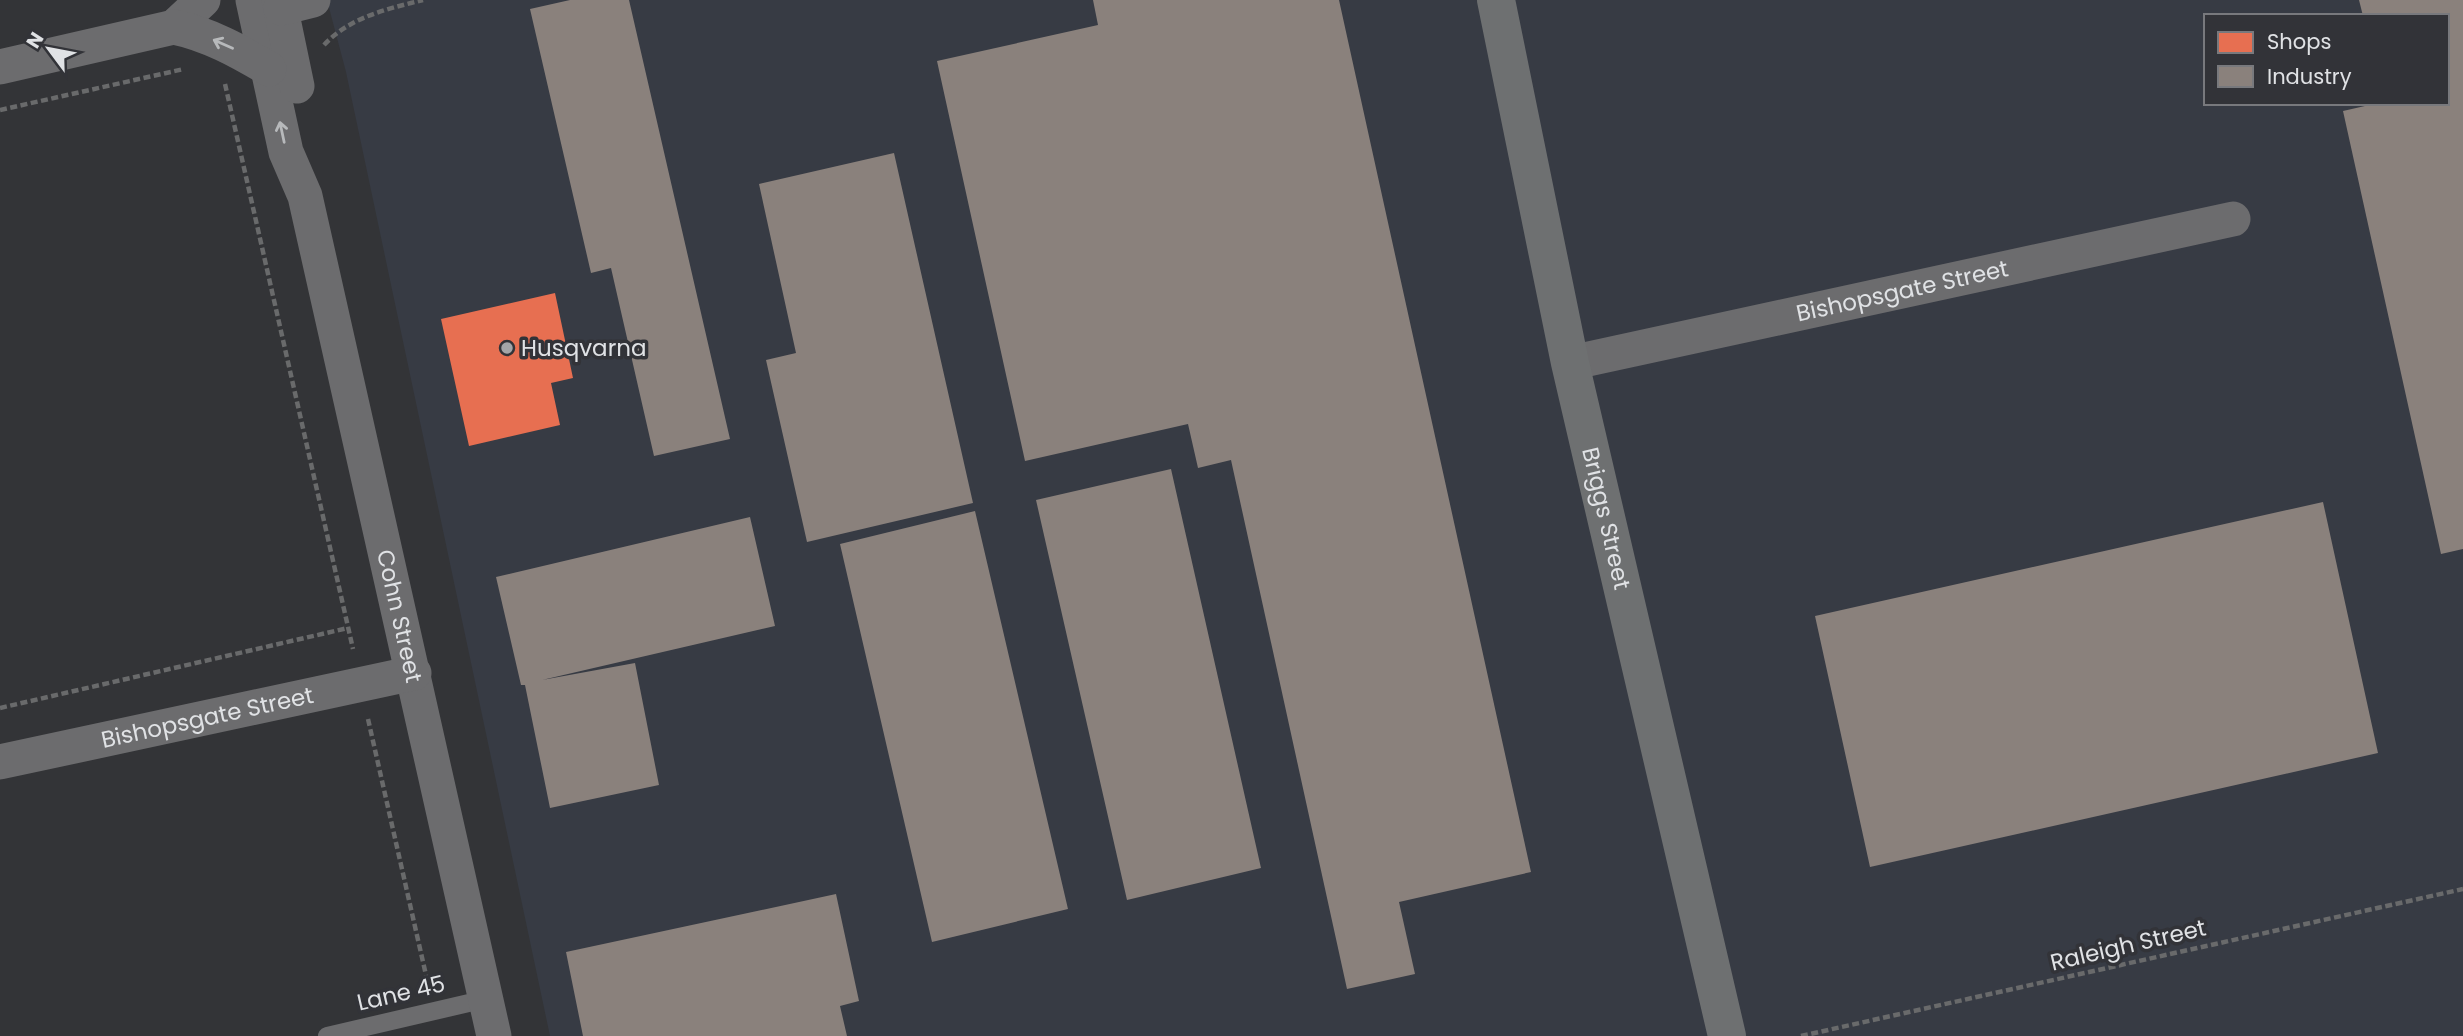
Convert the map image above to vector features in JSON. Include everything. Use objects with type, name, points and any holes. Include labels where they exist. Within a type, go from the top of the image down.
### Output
[{"type":"street","points":[[174,27],[203,0]]},
{"type":"street","name":"Briggs Street","points":[[1496,0],[1570,363],[1727,1036]]},
{"type":"street","name":"Cohn Street","points":[[287,2],[269,69],[286,152],[305,196],[495,1036]]},
{"type":"street","name":"Cohn Street","points":[[287,2],[311,159],[305,196]]},
{"type":"street","points":[[0,67],[174,27],[224,44],[269,69]]},
{"type":"street","name":"Bishopsgate Street","points":[[1570,363],[2233,219]]},
{"type":"street","name":"Bishopsgate Street","points":[[0,762],[414,673]]},
{"type":"lane","name":"Lane 45","points":[[327,1036],[486,999]]},
{"type":"path","points":[[287,2],[317,53],[335,33],[377,11],[423,0]]},
{"type":"path","points":[[0,110],[194,66]]},
{"type":"path","points":[[223,75],[434,1011]]},
{"type":"path","points":[[0,708],[348,628]]},
{"type":"path","name":"Raleigh Street","points":[[1801,1036],[2463,889]]},
{"type":"shaded area","points":[[327,0],[2463,0],[2463,1036],[550,1036],[346,72]]},
{"type":"building: Shops","name":"Husqvarna","points":[[555,293],[573,378],[551,383],[560,425],[469,446],[441,319]]},
{"type":"building: Industry","points":[[570,0],[629,0],[730,439],[654,456],[611,268],[591,273],[530,9]]},
{"type":"building: Industry","points":[[1093,0],[1339,0],[1531,872],[1399,902],[1415,974],[1347,989],[1231,460],[1198,468],[1188,424],[1025,461],[937,61],[1098,25]]},
{"type":"building: Industry","points":[[2359,0],[2463,0],[2463,549],[2441,554],[2343,111],[2369,105],[2449,105],[2449,14],[2362,14]]},
{"type":"building: Industry","points":[[894,153],[973,503],[807,542],[766,360],[796,353],[759,184]]},
{"type":"building: Industry","points":[[1171,469],[1261,868],[1127,900],[1036,500]]},
{"type":"building: Industry","points":[[2323,502],[2378,753],[1870,867],[1815,616]]},
{"type":"building: Industry","points":[[975,511],[1068,909],[932,942],[840,544]]},
{"type":"building: Industry","points":[[750,517],[775,626],[542,680],[635,663],[659,785],[550,808],[525,685],[521,685],[496,577]]},
{"type":"building: Industry","points":[[836,894],[859,1001],[840,1006],[847,1036],[583,1036],[566,952]]},
{"type":"place","name":"Husqvarna","points":[[507,348]]}]
